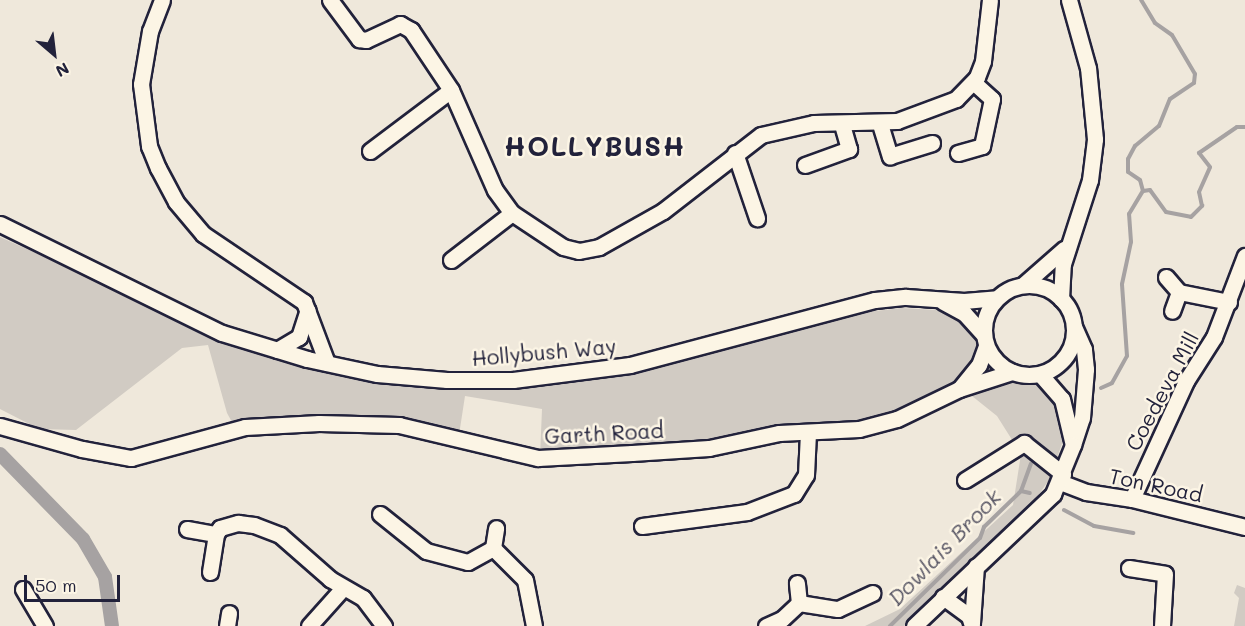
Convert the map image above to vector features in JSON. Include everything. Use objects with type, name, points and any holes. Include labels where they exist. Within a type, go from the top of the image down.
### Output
[{"type":"street","points":[[162,0],[150,30],[141,84],[149,146],[158,168],[176,202],[203,234],[242,263],[293,291],[308,310],[327,363]]},
{"type":"street","points":[[330,0],[359,39],[366,40],[400,24],[411,30],[451,90],[495,190],[512,213],[563,247],[579,251],[599,247],[663,211],[761,135],[779,129],[814,123],[880,124],[941,106],[956,99],[973,82],[987,42],[990,0]]},
{"type":"street","name":"Hollybush Way","points":[[1062,478],[1082,418],[1086,378],[1084,349],[1061,299],[1062,273],[1090,180],[1095,139],[1088,68],[1069,0]]},
{"type":"street","points":[[958,153],[982,146],[992,99],[973,82]]},
{"type":"street","points":[[370,151],[451,90]]},
{"type":"street","points":[[806,165],[849,149],[842,124]]},
{"type":"street","points":[[880,124],[890,156],[932,143]]},
{"type":"street","points":[[735,153],[757,218]]},
{"type":"street","points":[[451,260],[512,213]]},
{"type":"street","name":"Hollybush Way","points":[[0,224],[222,333],[277,350],[378,374],[447,380],[567,375],[630,365],[844,306],[895,297],[997,298],[1023,285],[1052,263],[1070,242]]},
{"type":"street","name":"Coedeva Mill","points":[[1132,499],[1186,381],[1214,337],[1245,256]]},
{"type":"street","points":[[1166,277],[1179,292],[1207,295],[1229,302]]},
{"type":"street","points":[[1023,285],[1048,289],[1061,299]]},
{"type":"street","name":"Coedeva Mill","points":[[1172,311],[1179,292]]},
{"type":"street","name":"Hollybush Way","points":[[935,298],[964,312],[985,340],[994,360],[1012,372]]},
{"type":"street","points":[[985,340],[986,315],[997,298]]},
{"type":"street","points":[[277,350],[300,337],[308,310]]},
{"type":"street","points":[[1012,372],[1040,374],[1054,368],[1067,354],[1074,327]]},
{"type":"street","name":"Garth Road","points":[[959,389],[979,365],[985,340]]},
{"type":"street","name":"Garth Road","points":[[0,426],[82,449],[130,458],[245,426],[399,425],[538,458],[709,448],[779,433],[838,432],[897,419],[959,389],[1012,372]]},
{"type":"street","points":[[1040,374],[1050,381],[1062,399],[1072,445]]},
{"type":"street","points":[[642,526],[664,530],[747,512],[794,494],[806,475],[808,432]]},
{"type":"street","name":"Ton Road","points":[[965,480],[1024,443],[1062,478],[1086,492],[1132,499],[1245,527]]},
{"type":"street","points":[[914,626],[1053,494],[1062,478]]},
{"type":"street","points":[[380,514],[426,550],[468,562],[493,548]]},
{"type":"street","points":[[210,572],[216,534],[220,528],[238,523],[269,530],[290,543],[344,588],[363,598],[384,626]]},
{"type":"street","points":[[493,548],[496,528]]},
{"type":"street","points":[[187,529],[216,534]]},
{"type":"street","points":[[493,548],[525,580],[534,626]]},
{"type":"street","points":[[972,624],[976,566]]},
{"type":"street","points":[[1129,568],[1164,574],[1162,626]]},
{"type":"street","points":[[796,583],[800,603]]},
{"type":"street","points":[[309,626],[344,588]]},
{"type":"street","points":[[23,589],[45,626]]},
{"type":"street","points":[[766,626],[782,618],[800,603],[838,609],[873,593]]},
{"type":"street","points":[[943,597],[969,616],[972,624]]},
{"type":"shaded area","points":[[0,237],[251,350],[296,364],[387,382],[493,388],[575,380],[653,366],[848,314],[902,308],[936,310],[959,319],[974,334],[978,352],[956,387],[878,421],[540,457],[542,409],[465,396],[459,435],[417,427],[238,433],[227,413],[208,345],[182,348],[76,430],[39,429],[0,409]]},
{"type":"shaded area","points":[[1006,382],[1045,385],[1056,401],[1063,441],[1049,480],[1030,507],[904,626],[865,626],[900,609],[1013,505],[1021,454],[997,416],[967,392]]},
{"type":"shaded area","points":[[1237,585],[1245,588],[1245,626],[1234,626],[1239,598],[1234,593]]},
{"type":"waterway","points":[[1101,388],[1112,383],[1127,356],[1122,284],[1131,242],[1129,214],[1143,191],[1140,180],[1128,172],[1128,159],[1135,146],[1159,126],[1170,99],[1194,83],[1195,74],[1172,35],[1155,23],[1141,0]]},
{"type":"waterway","points":[[1143,191],[1150,190],[1166,212],[1191,217],[1202,206],[1199,192],[1210,167],[1199,153],[1237,127],[1245,127]]},
{"type":"waterway","points":[[0,454],[83,539],[105,577],[112,626]]},
{"type":"waterway","name":"Dowlais Brook","points":[[890,626],[980,538],[984,527],[1021,491],[1031,464]]},
{"type":"waterway","name":"Dowlais Brook","points":[[1021,491],[1030,493]]},
{"type":"waterway","name":"Dowlais Brook","points":[[1064,510],[1094,526],[1133,533]]},
{"type":"district","name":"HOLLYBUSH","points":[[595,146]]}]
